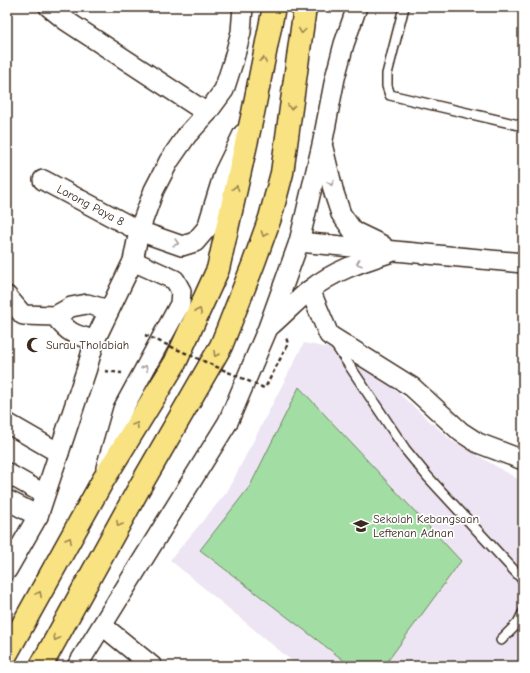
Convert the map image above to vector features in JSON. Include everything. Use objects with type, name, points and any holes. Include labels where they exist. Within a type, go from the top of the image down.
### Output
[{"type":"highway","points":[[7,653],[102,482],[174,363],[218,269],[253,113],[274,7]]},
{"type":"highway","points":[[41,666],[138,490],[221,346],[270,218],[282,173],[305,7]]},
{"type":"street","points":[[49,7],[65,20],[207,113]]},
{"type":"street","points":[[7,570],[38,516],[95,340],[133,261],[139,231],[154,190],[169,161],[187,135],[207,113],[224,90],[241,32],[243,7]]},
{"type":"street","points":[[77,666],[228,422],[268,328],[299,242],[322,145],[335,78],[344,44],[357,7]]},
{"type":"street","name":"Lorong Paya 8","points":[[43,180],[139,231],[182,246],[196,242],[207,228],[224,173],[253,113]]},
{"type":"street","points":[[322,145],[341,214],[353,231],[396,251]]},
{"type":"street","points":[[299,242],[523,263]]},
{"type":"street","points":[[268,328],[310,290],[331,276],[354,265],[396,251]]},
{"type":"street","points":[[102,482],[123,409],[180,304],[181,291],[175,280],[133,261]]},
{"type":"street","points":[[310,290],[329,335],[412,387],[461,432],[478,443],[523,460]]},
{"type":"street","points":[[7,296],[23,315],[55,316],[71,307],[87,304],[109,310]]},
{"type":"street","points":[[55,316],[64,328],[78,336],[95,340]]},
{"type":"street","points":[[7,423],[59,453]]},
{"type":"street","points":[[7,473],[44,494]]},
{"type":"street","points":[[7,500],[38,516]]},
{"type":"street","points":[[103,626],[152,666]]},
{"type":"lane","points":[[404,7],[388,74],[387,86],[390,94],[523,126]]},
{"type":"lane","points":[[329,335],[405,449],[428,477],[523,580]]},
{"type":"lane","points":[[501,640],[518,623],[523,613]]},
{"type":"path","points":[[145,335],[264,388],[288,344]]},
{"type":"path","points":[[87,368],[127,374]]},
{"type":"shaded area","name":"Sekolah Kebangsaan Leftenan Adnan","points":[[304,343],[338,350],[359,358],[451,440],[523,482],[523,666],[298,666],[170,560],[227,492]]},
{"type":"green space","points":[[299,387],[461,561],[384,666],[351,666],[200,550],[250,486]]},
{"type":"place","name":"Surau Tholabiah","points":[[34,345]]},
{"type":"place","name":"Sekolah Kebangsaan Leftenan Adnan","points":[[361,526]]}]
